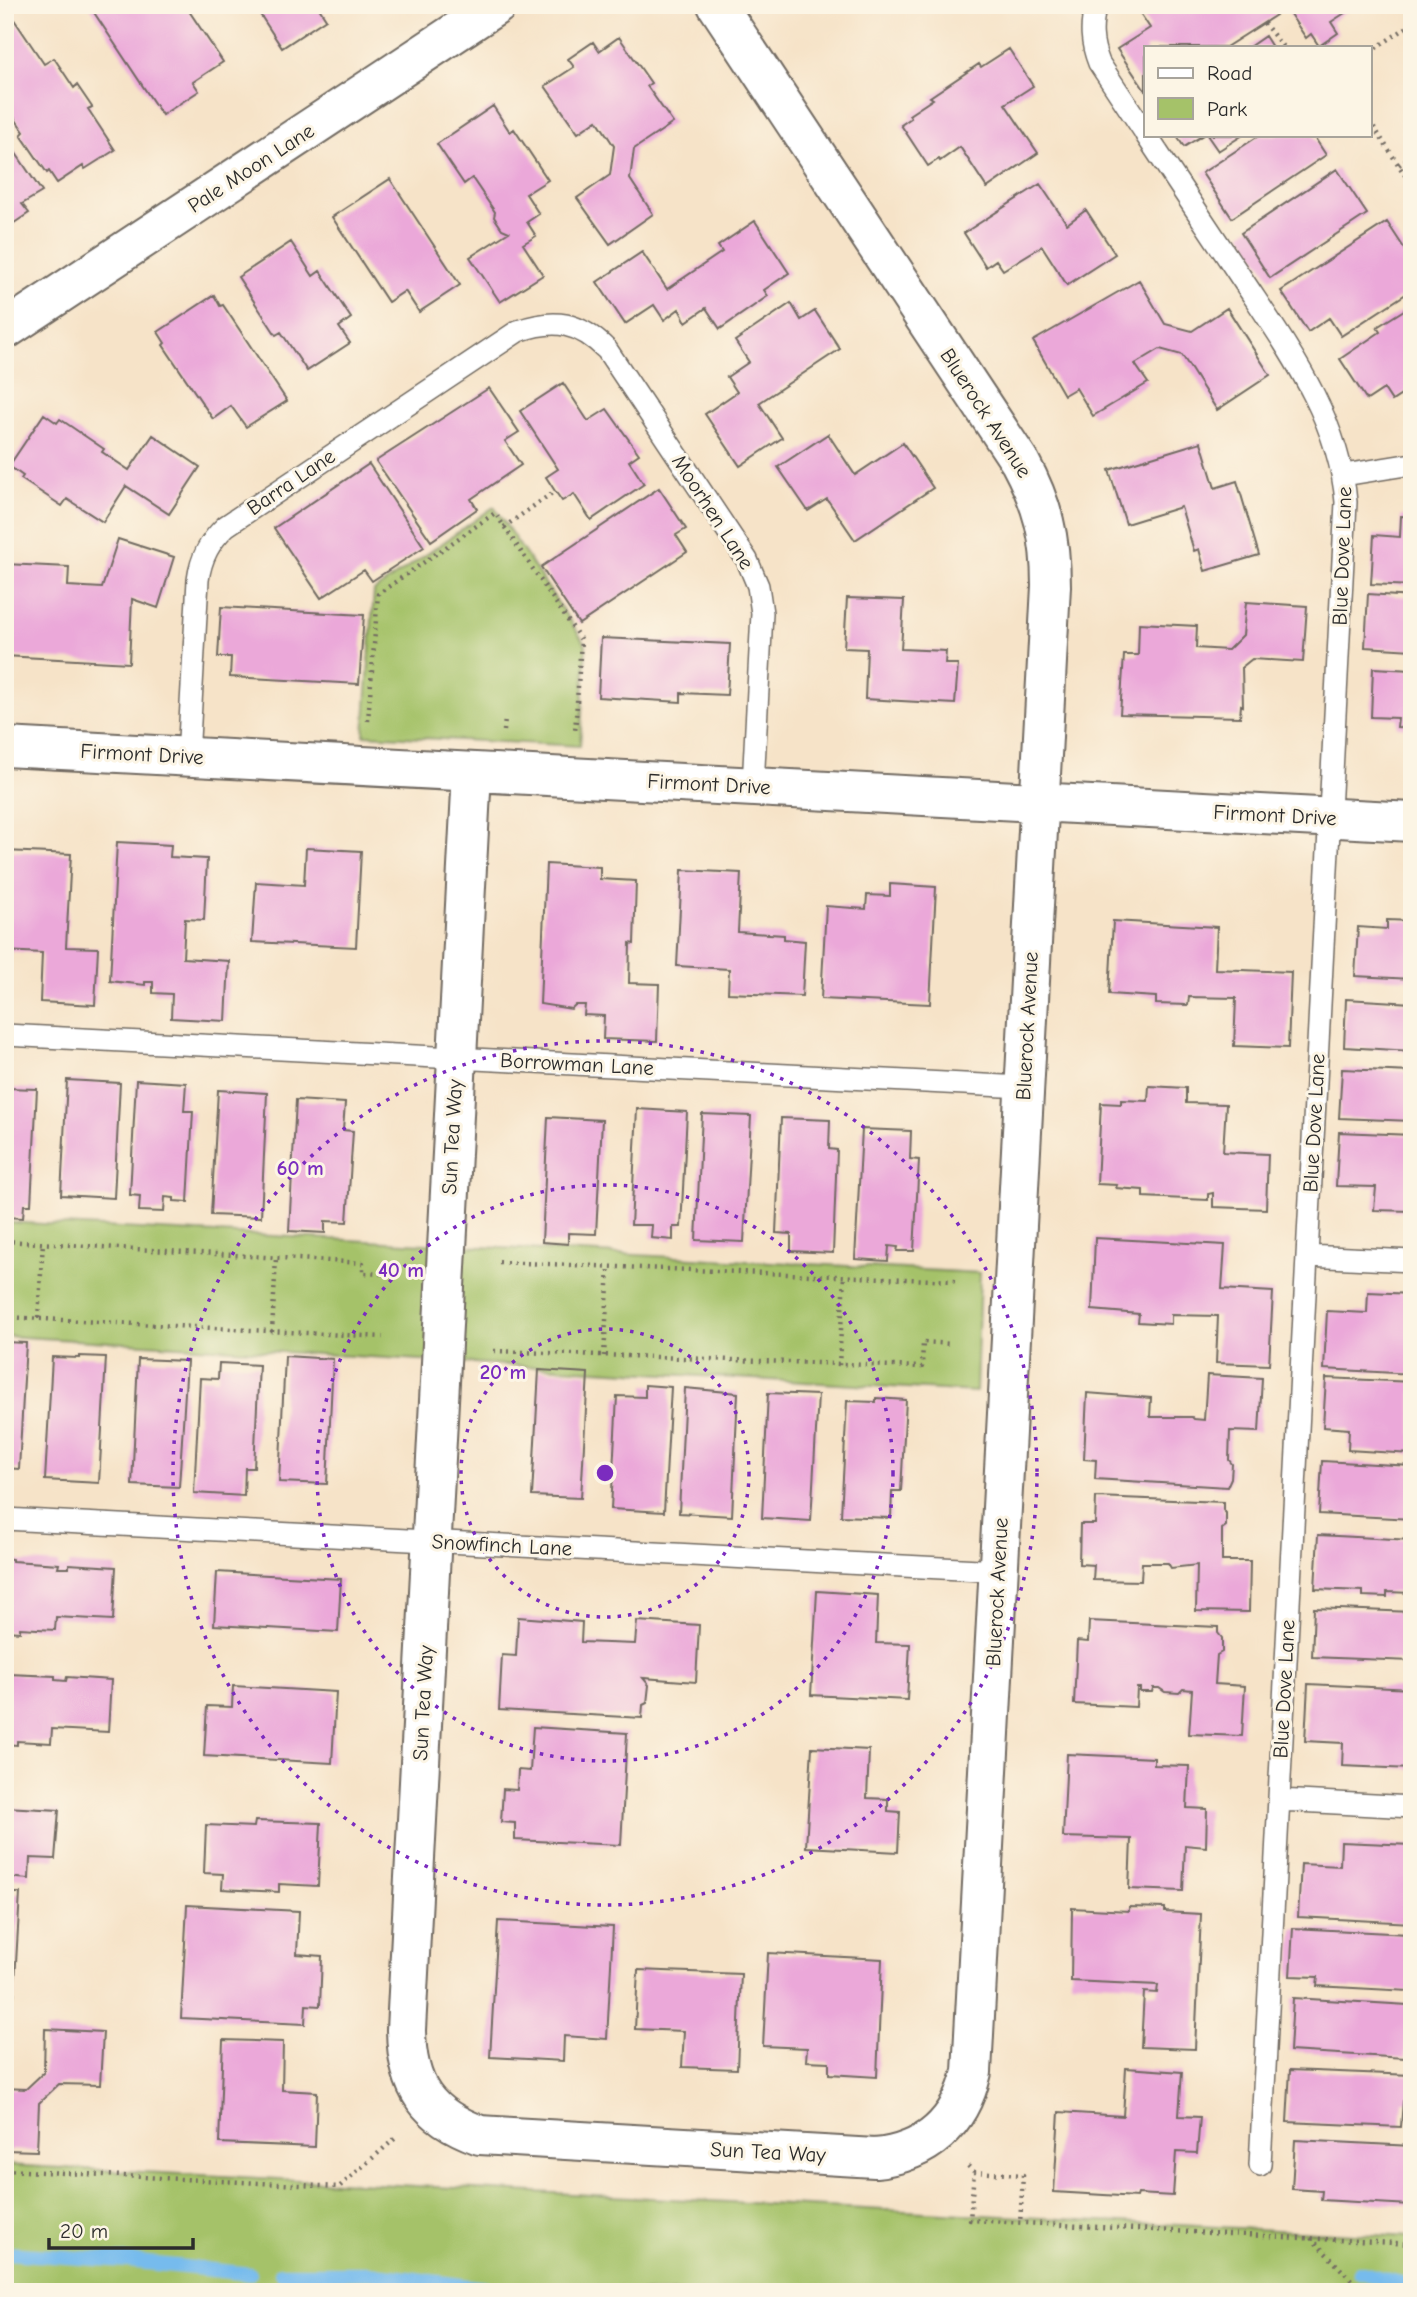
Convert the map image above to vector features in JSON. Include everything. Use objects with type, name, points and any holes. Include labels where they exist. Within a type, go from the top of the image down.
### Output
[{"type":"street","name":"Pale Moon Lane","points":[[5,331],[497,5]]},
{"type":"street","name":"Bluerock Avenue","points":[[718,5],[1020,462],[1046,521],[1051,553],[972,2072],[951,2147]]},
{"type":"street","name":"Firmont Drive","points":[[5,747],[1412,822]]},
{"type":"street","name":"Sun Tea Way","points":[[472,772],[406,2031],[410,2071],[431,2107],[445,2120],[480,2135],[861,2157],[892,2156],[909,2151],[951,2147]]},
{"type":"lane","name":"Blue Dove Lane","points":[[1096,5],[1092,29],[1099,63],[1144,131]]},
{"type":"lane","name":"Blue Dove Lane","points":[[1147,136],[1308,382],[1334,440],[1344,475],[1346,528],[1259,2165]]},
{"type":"lane","name":"Barra Lane","points":[[188,757],[198,580],[200,564],[215,536],[226,526],[518,331],[540,324],[562,324]]},
{"type":"lane","name":"Moorhen Lane","points":[[562,324],[587,333],[607,350],[747,560],[758,586],[762,613],[753,786]]},
{"type":"lane","points":[[1344,475],[1412,464]]},
{"type":"lane","name":"Borrowman Lane","points":[[5,1035],[1023,1087]]},
{"type":"lane","points":[[1307,1256],[1412,1261]]},
{"type":"lane","name":"Snowfinch Lane","points":[[5,1519],[999,1571]]},
{"type":"lane","points":[[1279,1800],[1412,1807]]},
{"type":"path","points":[[1264,23],[1282,46]]},
{"type":"path","points":[[1372,51],[1412,24]]},
{"type":"path","points":[[1372,124],[1412,186]]},
{"type":"path","points":[[1399,165],[1412,155]]},
{"type":"path","points":[[504,527],[555,491]]},
{"type":"path","points":[[368,723],[378,594],[495,513],[581,640],[574,746]]},
{"type":"path","points":[[5,1241],[363,1263],[363,1273],[387,1274]]},
{"type":"path","points":[[38,1318],[43,1242]]},
{"type":"path","points":[[272,1332],[276,1258]]},
{"type":"path","points":[[499,1262],[955,1281]]},
{"type":"path","points":[[604,1356],[609,1267]]},
{"type":"path","points":[[839,1365],[844,1276]]},
{"type":"path","points":[[5,1317],[383,1337]]},
{"type":"path","points":[[494,1351],[922,1367],[923,1342],[952,1344]]},
{"type":"path","points":[[5,2170],[339,2187],[402,2133]]},
{"type":"path","points":[[951,2147],[974,2172],[1023,2175],[1020,2223]]},
{"type":"path","points":[[974,2172],[970,2220],[1412,2244]]},
{"type":"path","points":[[1310,2237],[1363,2292]]},
{"type":"green space","points":[[494,507],[586,645],[580,746],[364,735],[374,591]]},
{"type":"green space","points":[[5,1222],[980,1273],[976,1392],[5,1336]]},
{"type":"green space","points":[[5,2165],[1412,2237],[1412,2292],[5,2292]]},
{"type":"building","points":[[89,5],[185,5],[223,62],[193,82],[199,91],[162,115]]},
{"type":"building","points":[[254,5],[317,5],[326,19],[282,48]]},
{"type":"building","points":[[1145,5],[1269,5],[1276,15],[1228,46],[1144,46],[1144,89],[1117,49],[1150,28],[1138,10]]},
{"type":"building","points":[[1284,5],[1344,5],[1348,11],[1331,22],[1338,33],[1319,46],[1311,34],[1306,38]]},
{"type":"building","points":[[13,18],[44,64],[54,58],[74,88],[77,85],[92,107],[88,109],[115,150],[57,183],[21,135],[24,132],[5,104],[5,23]]},
{"type":"building","points":[[1265,36],[1271,46],[1250,46]]},
{"type":"building","points":[[619,37],[651,83],[647,86],[673,123],[634,149],[630,179],[653,214],[610,244],[577,198],[610,175],[614,146],[597,120],[578,133],[545,86],[574,67],[568,59],[593,42],[599,51]]},
{"type":"building","points":[[1009,49],[1033,86],[1005,104],[1038,153],[987,188],[960,147],[928,166],[901,125],[911,118],[909,115],[933,99],[930,97],[979,64],[981,67]]},
{"type":"building","points":[[493,106],[510,132],[514,129],[548,180],[526,194],[539,214],[527,222],[536,236],[523,244],[543,275],[500,302],[470,257],[509,232],[502,229],[494,217],[495,212],[472,178],[464,184],[437,144]]},
{"type":"building","points":[[1177,136],[1201,136],[1184,147]]},
{"type":"building","points":[[1208,136],[1241,136],[1218,151]]},
{"type":"building","points":[[1258,136],[1314,136],[1326,155],[1232,218],[1202,173]]},
{"type":"building","points":[[5,137],[42,192],[22,204],[29,213],[5,229]]},
{"type":"building","points":[[1337,169],[1367,214],[1270,278],[1241,233]]},
{"type":"building","points":[[390,179],[460,285],[419,312],[405,291],[388,302],[332,217]]},
{"type":"building","points":[[1040,184],[1067,224],[1086,210],[1115,254],[1067,285],[1042,246],[1003,270],[996,260],[986,267],[964,233]]},
{"type":"building","points":[[755,221],[789,273],[764,290],[768,296],[720,329],[706,308],[686,322],[679,309],[664,320],[654,305],[625,324],[597,282],[642,252],[667,289],[722,252],[718,246]]},
{"type":"building","points":[[1387,222],[1412,260],[1412,290],[1341,336],[1329,318],[1308,332],[1281,291]]},
{"type":"building","points":[[291,242],[313,276],[320,271],[351,318],[339,327],[350,343],[307,371],[281,332],[276,335],[238,277]]},
{"type":"building","points":[[1139,280],[1165,324],[1192,331],[1227,308],[1270,375],[1217,410],[1182,355],[1160,349],[1135,364],[1148,383],[1093,416],[1076,388],[1064,395],[1033,341]]},
{"type":"building","points":[[214,295],[287,401],[246,427],[231,406],[213,419],[163,345],[165,343],[158,332]]},
{"type":"building","points":[[791,303],[801,320],[815,311],[840,349],[759,403],[782,438],[740,466],[705,414],[737,392],[727,377],[749,362],[735,341]]},
{"type":"building","points":[[1412,305],[1412,388],[1392,401],[1384,389],[1367,400],[1340,359],[1380,332],[1377,327]]},
{"type":"building","points":[[563,383],[588,421],[607,409],[639,454],[629,461],[644,484],[591,520],[574,494],[562,501],[555,491],[546,477],[558,469],[520,411]]},
{"type":"building","points":[[489,388],[519,432],[505,441],[521,465],[471,499],[477,509],[431,541],[376,461]]},
{"type":"building","points":[[44,414],[57,423],[60,419],[129,470],[153,435],[200,467],[169,514],[126,486],[103,522],[67,499],[62,506],[21,479],[23,476],[9,466]]},
{"type":"building","points":[[828,434],[855,475],[903,443],[933,488],[855,540],[827,499],[808,511],[778,467]]},
{"type":"building","points":[[1201,442],[1215,488],[1237,481],[1259,555],[1205,571],[1199,549],[1194,551],[1181,507],[1126,524],[1109,470]]},
{"type":"building","points":[[369,464],[424,547],[372,581],[364,570],[321,598],[274,528]]},
{"type":"building","points":[[659,488],[686,529],[676,535],[687,552],[579,624],[541,567]]},
{"type":"building","points":[[1401,516],[1412,517],[1412,586],[1371,584],[1374,535],[1400,537]]},
{"type":"building","points":[[118,539],[174,557],[158,608],[132,599],[129,663],[5,656],[5,564],[69,567],[68,586],[102,588]]},
{"type":"building","points":[[1368,594],[1412,597],[1412,650],[1365,647]]},
{"type":"building","points":[[847,598],[904,600],[901,649],[946,651],[945,664],[958,664],[955,704],[865,699],[867,649],[844,648]]},
{"type":"building","points":[[1246,602],[1307,606],[1303,662],[1252,659],[1242,667],[1243,706],[1241,705],[1240,717],[1120,714],[1124,655],[1138,655],[1139,623],[1197,626],[1196,648],[1228,650],[1243,635]]},
{"type":"building","points":[[221,607],[364,615],[359,684],[230,677],[231,657],[218,657]]},
{"type":"building","points":[[601,638],[730,644],[727,695],[681,693],[681,702],[598,697]]},
{"type":"building","points":[[1373,668],[1412,670],[1412,728],[1397,727],[1398,718],[1371,717]]},
{"type":"building","points":[[117,842],[171,845],[170,857],[207,859],[204,920],[185,919],[183,958],[229,961],[226,1021],[171,1018],[172,994],[153,993],[153,982],[145,982],[145,985],[110,981]]},
{"type":"building","points":[[306,848],[361,851],[356,947],[252,942],[256,882],[304,885]]},
{"type":"building","points":[[5,851],[71,854],[66,947],[98,948],[95,1005],[40,1002],[42,953],[5,951]]},
{"type":"building","points":[[546,864],[600,867],[600,879],[636,881],[634,944],[630,943],[629,983],[659,984],[657,1041],[603,1039],[604,1016],[584,1015],[585,1005],[575,1005],[571,1009],[540,1004]]},
{"type":"building","points":[[682,870],[741,873],[738,932],[784,935],[784,939],[805,941],[802,996],[728,993],[729,969],[677,966]]},
{"type":"building","points":[[890,884],[936,887],[930,1004],[821,999],[826,906],[866,909],[867,895],[890,896]]},
{"type":"building","points":[[1387,920],[1412,921],[1412,979],[1355,976],[1358,927],[1387,929]]},
{"type":"building","points":[[1113,921],[1217,927],[1215,969],[1291,972],[1288,1048],[1234,1046],[1236,998],[1189,997],[1188,1005],[1156,1004],[1156,997],[1109,994]]},
{"type":"building","points":[[1346,999],[1412,1003],[1412,1051],[1344,1047]]},
{"type":"building","points":[[1342,1069],[1412,1072],[1412,1121],[1339,1118]]},
{"type":"building","points":[[67,1080],[120,1083],[114,1198],[61,1195]]},
{"type":"building","points":[[136,1080],[186,1083],[184,1111],[193,1111],[188,1202],[165,1197],[164,1212],[139,1211],[140,1196],[130,1195]]},
{"type":"building","points":[[1149,1086],[1186,1088],[1186,1103],[1226,1104],[1223,1152],[1268,1154],[1266,1209],[1213,1207],[1213,1193],[1208,1194],[1208,1200],[1143,1197],[1143,1190],[1097,1184],[1101,1103],[1121,1104],[1121,1100],[1148,1101]]},
{"type":"building","points":[[5,1088],[37,1089],[31,1205],[24,1205],[23,1218],[5,1217]]},
{"type":"building","points":[[218,1090],[267,1093],[261,1217],[211,1215]]},
{"type":"building","points":[[296,1100],[345,1103],[343,1130],[353,1131],[347,1222],[325,1221],[325,1233],[289,1231]]},
{"type":"building","points":[[637,1109],[687,1112],[681,1227],[673,1227],[673,1240],[651,1238],[652,1225],[631,1225]]},
{"type":"building","points":[[702,1114],[751,1116],[744,1242],[696,1240]]},
{"type":"building","points":[[548,1117],[602,1120],[596,1234],[568,1233],[568,1244],[542,1242]]},
{"type":"building","points":[[781,1118],[830,1120],[829,1149],[837,1150],[833,1253],[791,1251],[791,1234],[776,1233]]},
{"type":"building","points":[[862,1129],[911,1131],[910,1159],[919,1160],[914,1251],[897,1251],[898,1247],[889,1246],[888,1261],[855,1259]]},
{"type":"building","points":[[1339,1132],[1412,1135],[1412,1211],[1374,1210],[1376,1187],[1336,1186]]},
{"type":"building","points":[[1095,1238],[1225,1245],[1222,1289],[1273,1292],[1269,1365],[1216,1363],[1218,1316],[1171,1315],[1171,1324],[1138,1322],[1139,1314],[1092,1310]]},
{"type":"building","points":[[1368,1292],[1412,1294],[1412,1374],[1324,1369],[1327,1311],[1367,1313]]},
{"type":"building","points":[[5,1342],[26,1343],[19,1469],[5,1468]]},
{"type":"building","points":[[285,1356],[333,1359],[327,1484],[279,1482]]},
{"type":"building","points":[[52,1357],[106,1357],[99,1483],[45,1480]]},
{"type":"building","points":[[138,1359],[187,1361],[179,1487],[132,1485]]},
{"type":"building","points":[[219,1363],[259,1365],[254,1468],[245,1468],[244,1496],[194,1493],[200,1378],[218,1379]]},
{"type":"building","points":[[539,1370],[588,1373],[581,1498],[532,1496]]},
{"type":"building","points":[[1207,1375],[1262,1378],[1259,1432],[1230,1431],[1229,1460],[1232,1464],[1227,1487],[1095,1479],[1096,1460],[1084,1459],[1087,1393],[1151,1398],[1150,1417],[1192,1417],[1204,1420]]},
{"type":"building","points":[[1326,1378],[1412,1382],[1412,1454],[1348,1450],[1349,1429],[1323,1427]]},
{"type":"building","points":[[645,1385],[671,1387],[664,1512],[611,1509],[617,1396],[645,1397]]},
{"type":"building","points":[[685,1388],[738,1393],[732,1516],[679,1513]]},
{"type":"building","points":[[768,1393],[818,1395],[811,1521],[762,1518]]},
{"type":"building","points":[[876,1398],[906,1400],[901,1491],[892,1491],[891,1518],[841,1516],[847,1401],[876,1402]]},
{"type":"building","points":[[1322,1461],[1412,1466],[1412,1519],[1319,1514]]},
{"type":"building","points":[[1096,1497],[1223,1502],[1226,1526],[1222,1529],[1222,1561],[1250,1561],[1249,1612],[1196,1611],[1197,1565],[1171,1568],[1168,1563],[1142,1563],[1141,1581],[1093,1580],[1094,1565],[1079,1564],[1080,1524],[1095,1524]]},
{"type":"building","points":[[1318,1535],[1412,1540],[1412,1593],[1387,1592],[1387,1597],[1363,1596],[1363,1591],[1315,1589]]},
{"type":"building","points":[[5,1558],[12,1561],[59,1564],[58,1568],[69,1568],[69,1564],[116,1567],[113,1620],[56,1617],[55,1630],[20,1628],[20,1632],[5,1631]]},
{"type":"building","points":[[217,1572],[341,1579],[338,1632],[214,1625]]},
{"type":"building","points":[[817,1591],[878,1595],[876,1643],[910,1644],[907,1700],[811,1695]]},
{"type":"building","points":[[1314,1608],[1412,1612],[1412,1661],[1312,1657]]},
{"type":"building","points":[[518,1617],[582,1622],[581,1642],[635,1644],[637,1621],[699,1625],[696,1682],[643,1678],[649,1685],[642,1718],[499,1710],[502,1655],[516,1656]]},
{"type":"building","points":[[1089,1621],[1218,1627],[1222,1638],[1222,1652],[1217,1655],[1215,1684],[1245,1686],[1242,1736],[1189,1734],[1192,1690],[1183,1689],[1179,1693],[1153,1688],[1152,1692],[1140,1692],[1140,1688],[1137,1688],[1136,1707],[1074,1704],[1077,1641],[1088,1642]]},
{"type":"building","points":[[5,1671],[10,1672],[9,1674],[55,1676],[55,1680],[66,1681],[67,1677],[111,1680],[108,1732],[52,1729],[51,1743],[17,1741],[17,1745],[5,1744]]},
{"type":"building","points":[[1308,1684],[1412,1689],[1412,1769],[1342,1766],[1343,1743],[1305,1741]]},
{"type":"building","points":[[233,1686],[336,1692],[332,1763],[204,1756],[207,1706],[232,1707]]},
{"type":"building","points":[[533,1727],[627,1733],[621,1845],[515,1840],[515,1823],[501,1822],[503,1789],[517,1790],[518,1770],[530,1771]]},
{"type":"building","points":[[812,1747],[869,1750],[867,1798],[888,1799],[888,1811],[900,1812],[898,1852],[806,1847]]},
{"type":"building","points":[[1067,1754],[1154,1758],[1154,1765],[1189,1766],[1187,1808],[1207,1809],[1206,1847],[1185,1845],[1183,1891],[1129,1889],[1131,1839],[1063,1837]]},
{"type":"building","points":[[5,1807],[59,1810],[55,1859],[30,1858],[29,1879],[5,1877]]},
{"type":"building","points":[[255,1821],[321,1823],[318,1886],[279,1884],[279,1892],[222,1889],[223,1874],[204,1873],[206,1825],[254,1827]]},
{"type":"building","points":[[1341,1842],[1412,1845],[1412,1923],[1298,1917],[1301,1864],[1340,1866]]},
{"type":"building","points":[[5,1893],[20,1893],[14,1998],[5,1997]]},
{"type":"building","points":[[187,1905],[299,1911],[297,1954],[322,1956],[320,2006],[306,2005],[305,2024],[181,2018]]},
{"type":"building","points":[[1129,1907],[1165,1908],[1165,1912],[1201,1914],[1195,2049],[1141,2047],[1144,1992],[1157,1993],[1158,1985],[1071,1981],[1072,1908],[1129,1911]]},
{"type":"building","points":[[498,1921],[613,1927],[607,2039],[564,2036],[563,2061],[490,2057]]},
{"type":"building","points":[[1293,1928],[1408,1934],[1406,1961],[1410,1961],[1409,1991],[1317,1986],[1318,1977],[1290,1976]]},
{"type":"building","points":[[768,1953],[882,1959],[877,2077],[829,2074],[829,2062],[806,2061],[807,2048],[763,2046]]},
{"type":"building","points":[[638,1970],[741,1974],[737,2069],[682,2067],[684,2031],[635,2029]]},
{"type":"building","points":[[1293,1998],[1408,2005],[1405,2058],[1290,2051]]},
{"type":"building","points":[[45,2029],[103,2032],[100,2085],[59,2084],[39,2103],[37,2151],[5,2150],[5,2088],[26,2089],[44,2072]]},
{"type":"building","points":[[223,2040],[283,2042],[282,2090],[317,2092],[315,2147],[219,2143]]},
{"type":"building","points":[[1126,2068],[1182,2072],[1179,2116],[1200,2117],[1197,2153],[1176,2152],[1173,2196],[1138,2194],[1137,2197],[1054,2192],[1059,2112],[1123,2116]]},
{"type":"building","points":[[1290,2070],[1412,2075],[1412,2101],[1403,2101],[1401,2127],[1287,2122]]},
{"type":"building","points":[[1295,2140],[1412,2146],[1411,2205],[1321,2200],[1322,2191],[1292,2189]]},
{"type":"waterway","points":[[5,2253],[128,2261],[250,2274]]},
{"type":"waterway","points":[[1359,2272],[1412,2286]]},
{"type":"waterway","points":[[281,2273],[369,2273],[515,2292]]},
{"type":"waterway","points":[[963,2292],[1000,2292]]}]
